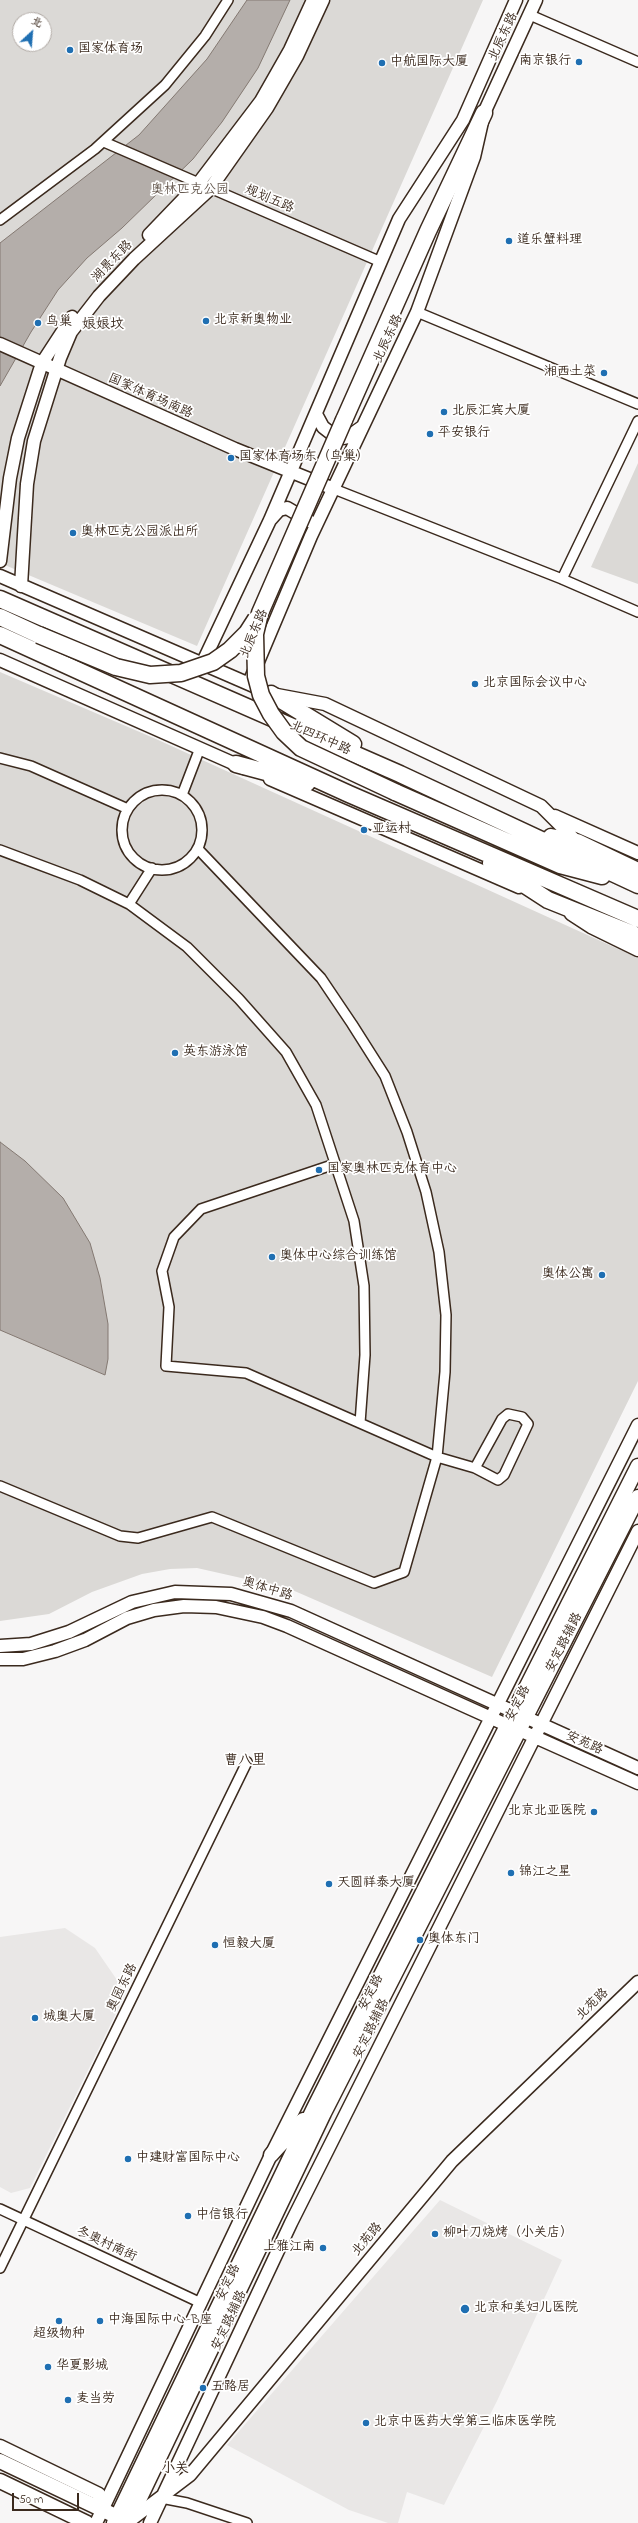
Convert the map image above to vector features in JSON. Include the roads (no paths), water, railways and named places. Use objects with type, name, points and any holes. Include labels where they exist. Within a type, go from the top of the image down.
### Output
[{"type":"highway","points":[[0,617],[116,667],[150,675],[181,673],[213,662],[230,650],[247,633],[260,613],[428,231],[484,113]]},
{"type":"highway","name":"北四环中路","points":[[0,599],[400,774],[638,885]]},
{"type":"highway","points":[[260,613],[255,634],[256,676],[261,695],[284,732],[301,748],[324,761],[560,865],[638,885]]},
{"type":"highway","points":[[0,635],[349,794],[638,919]]},
{"type":"highway","points":[[271,694],[400,774]]},
{"type":"highway","points":[[236,764],[349,794]]},
{"type":"highway","points":[[524,831],[577,842],[638,871]]},
{"type":"highway","points":[[451,837],[548,900],[638,936]]},
{"type":"main road","name":"安定路","points":[[123,2522],[314,2108],[513,1728],[638,1466]]},
{"type":"main road","name":"安定路","points":[[520,1714],[638,1497]]},
{"type":"main road","name":"安定路","points":[[123,2522],[324,2113],[461,1842],[513,1728]]},
{"type":"main road","points":[[271,2155],[314,2108]]},
{"type":"main road","points":[[0,2461],[102,2510],[123,2522]]},
{"type":"main road","points":[[4,2486],[87,2523]]},
{"type":"street","points":[[0,220],[104,142],[165,85],[205,36],[228,0]]},
{"type":"street","name":"湖景东路","points":[[0,561],[10,478],[18,438],[42,363],[73,314],[91,293],[198,184],[261,101],[290,50],[313,0]]},
{"type":"street","name":"湖景东路","points":[[22,586],[27,484],[34,441],[56,369],[71,332],[99,296],[134,258],[210,189],[270,101],[297,56],[323,0]]},
{"type":"street","name":"北辰东路","points":[[203,662],[270,520],[399,219],[463,120],[516,0]]},
{"type":"street","name":"北辰东路","points":[[249,683],[311,536],[417,312],[474,157],[484,113],[536,0]]},
{"type":"street","points":[[530,15],[638,62]]},
{"type":"street","name":"规划五路","points":[[104,142],[179,176],[381,262]]},
{"type":"street","points":[[417,312],[638,404]]},
{"type":"street","name":"国家体育场南路","points":[[0,344],[129,403],[290,473],[334,489]]},
{"type":"street","points":[[316,414],[323,427],[332,434],[343,438],[348,437],[363,426]]},
{"type":"street","points":[[562,579],[638,421]]},
{"type":"street","points":[[334,489],[562,579],[638,612]]},
{"type":"street","points":[[270,520],[279,510],[287,508],[308,519],[311,536]]},
{"type":"street","points":[[0,576],[203,662],[271,694],[325,704],[541,806],[577,842]]},
{"type":"street","points":[[0,660],[548,900],[591,927],[638,950]]},
{"type":"street","points":[[182,795],[200,748]]},
{"type":"street","points":[[0,758],[31,766],[128,810]]},
{"type":"street","points":[[158,790],[170,791],[182,795],[192,802],[199,813],[202,825],[202,837],[198,849],[189,860],[178,867],[165,870],[152,868],[141,863],[132,855],[125,845],[122,833],[128,810],[136,800],[146,793],[158,790]]},
{"type":"street","points":[[548,813],[638,853]]},
{"type":"street","points":[[0,1486],[120,1536],[138,1538],[212,1518],[374,1583],[404,1572],[411,1550],[429,1491],[437,1457],[445,1372],[446,1315],[439,1252],[426,1192],[407,1132],[385,1076],[321,978],[198,849]]},
{"type":"street","points":[[0,850],[80,880],[129,904],[187,947],[239,999],[286,1052],[316,1105],[354,1221],[364,1286],[365,1355],[360,1423]]},
{"type":"street","points":[[129,904],[152,868]]},
{"type":"street","points":[[335,1164],[200,1209],[174,1237],[162,1271],[169,1307],[166,1366],[246,1373],[437,1457],[476,1468],[498,1480],[504,1475],[528,1424],[522,1417],[508,1414],[502,1420],[476,1468]]},
{"type":"street","points":[[271,2155],[492,1719],[638,1425]]},
{"type":"street","name":"安定路辅路","points":[[150,2523],[295,2216],[533,1737],[638,1530]]},
{"type":"street","name":"奥体中路","points":[[0,1646],[31,1644],[69,1632],[132,1602],[175,1592],[230,1594],[291,1612],[520,1714]]},
{"type":"street","name":"奥体中路","points":[[0,1659],[23,1659],[56,1651],[85,1640],[127,1618],[154,1610],[184,1606],[216,1607],[263,1617],[287,1626],[513,1728]]},
{"type":"street","name":"安苑路","points":[[520,1714],[638,1768]]},
{"type":"street","name":"安苑路","points":[[513,1728],[638,1783]]},
{"type":"street","name":"奥园东路","points":[[0,2268],[247,1762]]},
{"type":"street","name":"安定路","points":[[461,1842],[491,1822]]},
{"type":"street","name":"北苑路","points":[[123,2522],[161,2498],[190,2475],[452,2162],[638,1982]]},
{"type":"street","name":"安定路","points":[[102,2510],[271,2155]]},
{"type":"street","name":"冬奥村南街","points":[[0,2209],[201,2303]]},
{"type":"street","points":[[0,2446],[99,2494],[102,2510],[96,2523]]},
{"type":"street","points":[[161,2498],[187,2503],[247,2523]]},
{"type":"place","name":"国家体育场","points":[[70,50]]},
{"type":"place","name":"南京银行","points":[[579,62]]},
{"type":"place","name":"中航国际大厦","points":[[382,63]]},
{"type":"place","name":"道乐蟹料理","points":[[509,241]]},
{"type":"place","name":"北京新奥物业","points":[[206,321]]},
{"type":"place","name":"鸟巢","points":[[38,323]]},
{"type":"place","name":"湘西土菜","points":[[604,373]]},
{"type":"place","name":"北辰汇宾大厦","points":[[444,412]]},
{"type":"place","name":"平安银行","points":[[430,434]]},
{"type":"place","name":"国家体育场东（鸟巢）","points":[[231,458]]},
{"type":"place","name":"奥林匹克公园派出所","points":[[73,533]]},
{"type":"place","name":"北京国际会议中心","points":[[475,684]]},
{"type":"place","name":"亚运村","points":[[364,830]]},
{"type":"place","name":"英东游泳馆","points":[[175,1053]]},
{"type":"place","name":"国家奥林匹克体育中心","points":[[319,1170]]},
{"type":"place","name":"奥体中心综合训练馆","points":[[272,1257]]},
{"type":"place","name":"奥体公寓","points":[[602,1275]]},
{"type":"place","name":"北京北亚医院","points":[[594,1812]]},
{"type":"place","name":"锦江之星","points":[[511,1873]]},
{"type":"place","name":"天圆祥泰大厦","points":[[329,1884]]},
{"type":"place","name":"奥体东门","points":[[420,1940]]},
{"type":"place","name":"恒毅大厦","points":[[215,1945]]},
{"type":"place","name":"城奥大厦","points":[[35,2018]]},
{"type":"place","name":"中建财富国际中心","points":[[128,2159]]},
{"type":"place","name":"中信银行","points":[[188,2216]]},
{"type":"place","name":"柳叶刀烧烤（小关店）","points":[[435,2234]]},
{"type":"place","name":"上雅江南","points":[[323,2248]]},
{"type":"place","name":"北京和美妇儿医院","points":[[465,2309]]},
{"type":"place","name":"超级物种","points":[[59,2321]]},
{"type":"place","name":"中海国际中心-B座","points":[[100,2321]]},
{"type":"place","name":"华夏影城","points":[[48,2367]]},
{"type":"place","name":"五路居","points":[[203,2388]]},
{"type":"place","name":"麦当劳","points":[[68,2400]]},
{"type":"place","name":"北京中医药大学第三临床医学院","points":[[366,2423]]},
{"type":"district","name":"娘娘坟","points":[[103,326]]},
{"type":"district","name":"曹八里","points":[[245,1762]]},
{"type":"district","name":"小关","points":[[175,2470]]},
{"type":"park label","name":"奥林匹克公园","points":[[190,191]]}]
